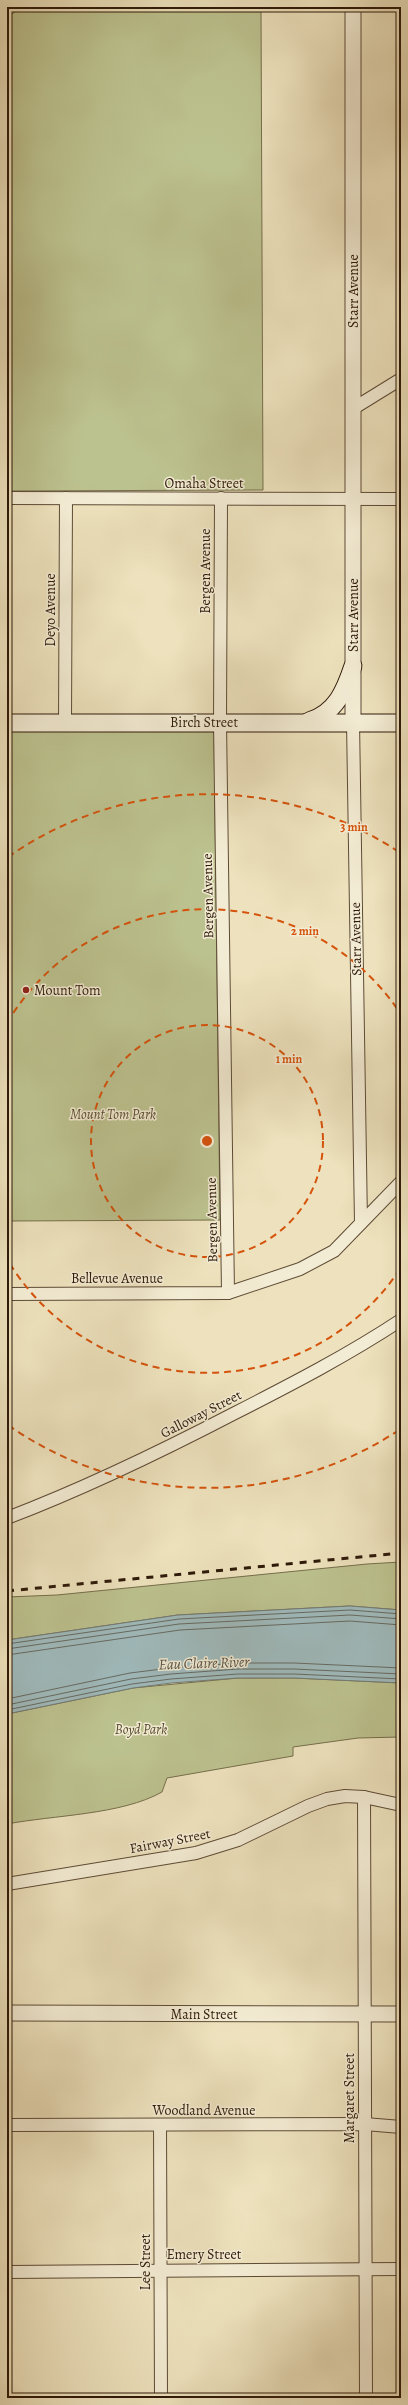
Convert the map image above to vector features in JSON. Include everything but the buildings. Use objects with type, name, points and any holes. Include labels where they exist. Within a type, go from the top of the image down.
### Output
[{"type":"main road","points":[[304,722],[323,716],[336,703],[347,685],[353,666]]},
{"type":"main road","name":"Birch Street","points":[[7,723],[401,723]]},
{"type":"street","name":"Starr Avenue","points":[[353,7],[353,722],[361,1223]]},
{"type":"street","points":[[354,408],[401,379]]},
{"type":"street","name":"Omaha Street","points":[[7,498],[401,499]]},
{"type":"street","name":"Deyo Avenue","points":[[65,722],[66,498]]},
{"type":"street","name":"Bergen Avenue","points":[[221,498],[220,722],[228,1293]]},
{"type":"street","name":"Bellevue Avenue","points":[[7,1294],[228,1293],[300,1269],[334,1251],[401,1182]]},
{"type":"street","name":"Galloway Street","points":[[7,1518],[77,1491],[143,1460],[309,1375],[401,1320]]},
{"type":"street","name":"Fairway Street","points":[[7,1884],[196,1854],[238,1840],[308,1806],[327,1799],[344,1796],[364,1797],[401,1805]]},
{"type":"street","name":"Margaret Street","points":[[364,1797],[366,2398]]},
{"type":"street","name":"Main Street","points":[[7,2013],[401,2014]]},
{"type":"street","name":"Woodland Avenue","points":[[7,2125],[364,2124],[401,2127]]},
{"type":"street","name":"Lee Street","points":[[160,2125],[161,2398]]},
{"type":"street","name":"Emery Street","points":[[7,2272],[401,2269]]},
{"type":"green space","points":[[23,7],[261,7],[263,490],[7,491],[7,17]]},
{"type":"green space","name":"Mount Tom Park","points":[[7,729],[214,731],[220,1220],[7,1221]]},
{"type":"green space","points":[[401,1562],[401,1610],[350,1606],[178,1615],[7,1640],[7,1597],[57,1595],[367,1564]]},
{"type":"green space","name":"Boyd Park","points":[[238,1678],[294,1678],[401,1683],[401,1737],[358,1738],[293,1747],[293,1756],[167,1778],[162,1792],[145,1800],[127,1805],[107,1810],[7,1824],[7,1714],[133,1688]]},
{"type":"water","name":"Eau Claire River","points":[[350,1606],[401,1610],[401,1683],[294,1678],[238,1678],[171,1683],[133,1688],[7,1714],[7,1640],[178,1615]]},
{"type":"railway","points":[[7,1591],[401,1553]]},
{"type":"place","name":"Mount Tom","points":[[26,990]]}]
